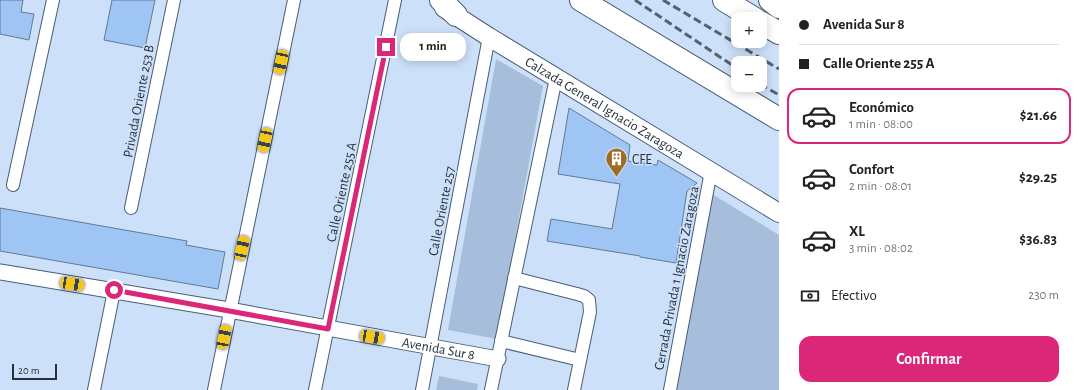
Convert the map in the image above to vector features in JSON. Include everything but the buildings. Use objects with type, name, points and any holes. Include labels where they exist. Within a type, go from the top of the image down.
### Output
[{"type":"highway","points":[[581,0],[779,120]]},
{"type":"highway","points":[[724,0],[744,12]]},
{"type":"highway","points":[[770,0],[779,7]]},
{"type":"highway","points":[[767,26],[779,34]]},
{"type":"main road","name":"Calzada General Ignacio Zaragoza","points":[[431,0],[448,8],[489,37],[779,213]]},
{"type":"street","points":[[14,184],[53,0]]},
{"type":"street","name":"Privada Oriente 253 B","points":[[131,208],[174,0]]},
{"type":"street","points":[[214,390],[294,0]]},
{"type":"street","name":"Calle Oriente 255 A","points":[[315,390],[396,0]]},
{"type":"street","name":"Calle Oriente 257","points":[[422,390],[489,37]]},
{"type":"street","points":[[491,390],[556,78]]},
{"type":"street","name":"Cerrada Privada 1 Ignacio Zaragoza","points":[[670,390],[711,172]]},
{"type":"street","name":"Avenida Sur 8","points":[[0,272],[230,310],[498,359]]},
{"type":"street","points":[[514,278],[584,296],[589,300],[590,312],[574,390]]},
{"type":"street","points":[[94,390],[114,290]]},
{"type":"street","points":[[501,341],[580,360]]},
{"type":"shaded area","points":[[496,59],[543,86],[497,339],[448,330]]},
{"type":"shaded area","points":[[712,194],[779,235],[779,390],[675,390]]},
{"type":"shaded area","points":[[439,376],[478,384],[477,390],[436,390]]},
{"type":"railway","points":[[635,0],[731,64]]},
{"type":"railway","points":[[663,0],[779,69]]},
{"type":"railway","points":[[767,88],[779,95]]},
{"type":"place","name":"CFE","points":[[617,178]]},
{"type":"route","points":[[114,290],[328,329],[386,47]]}]
